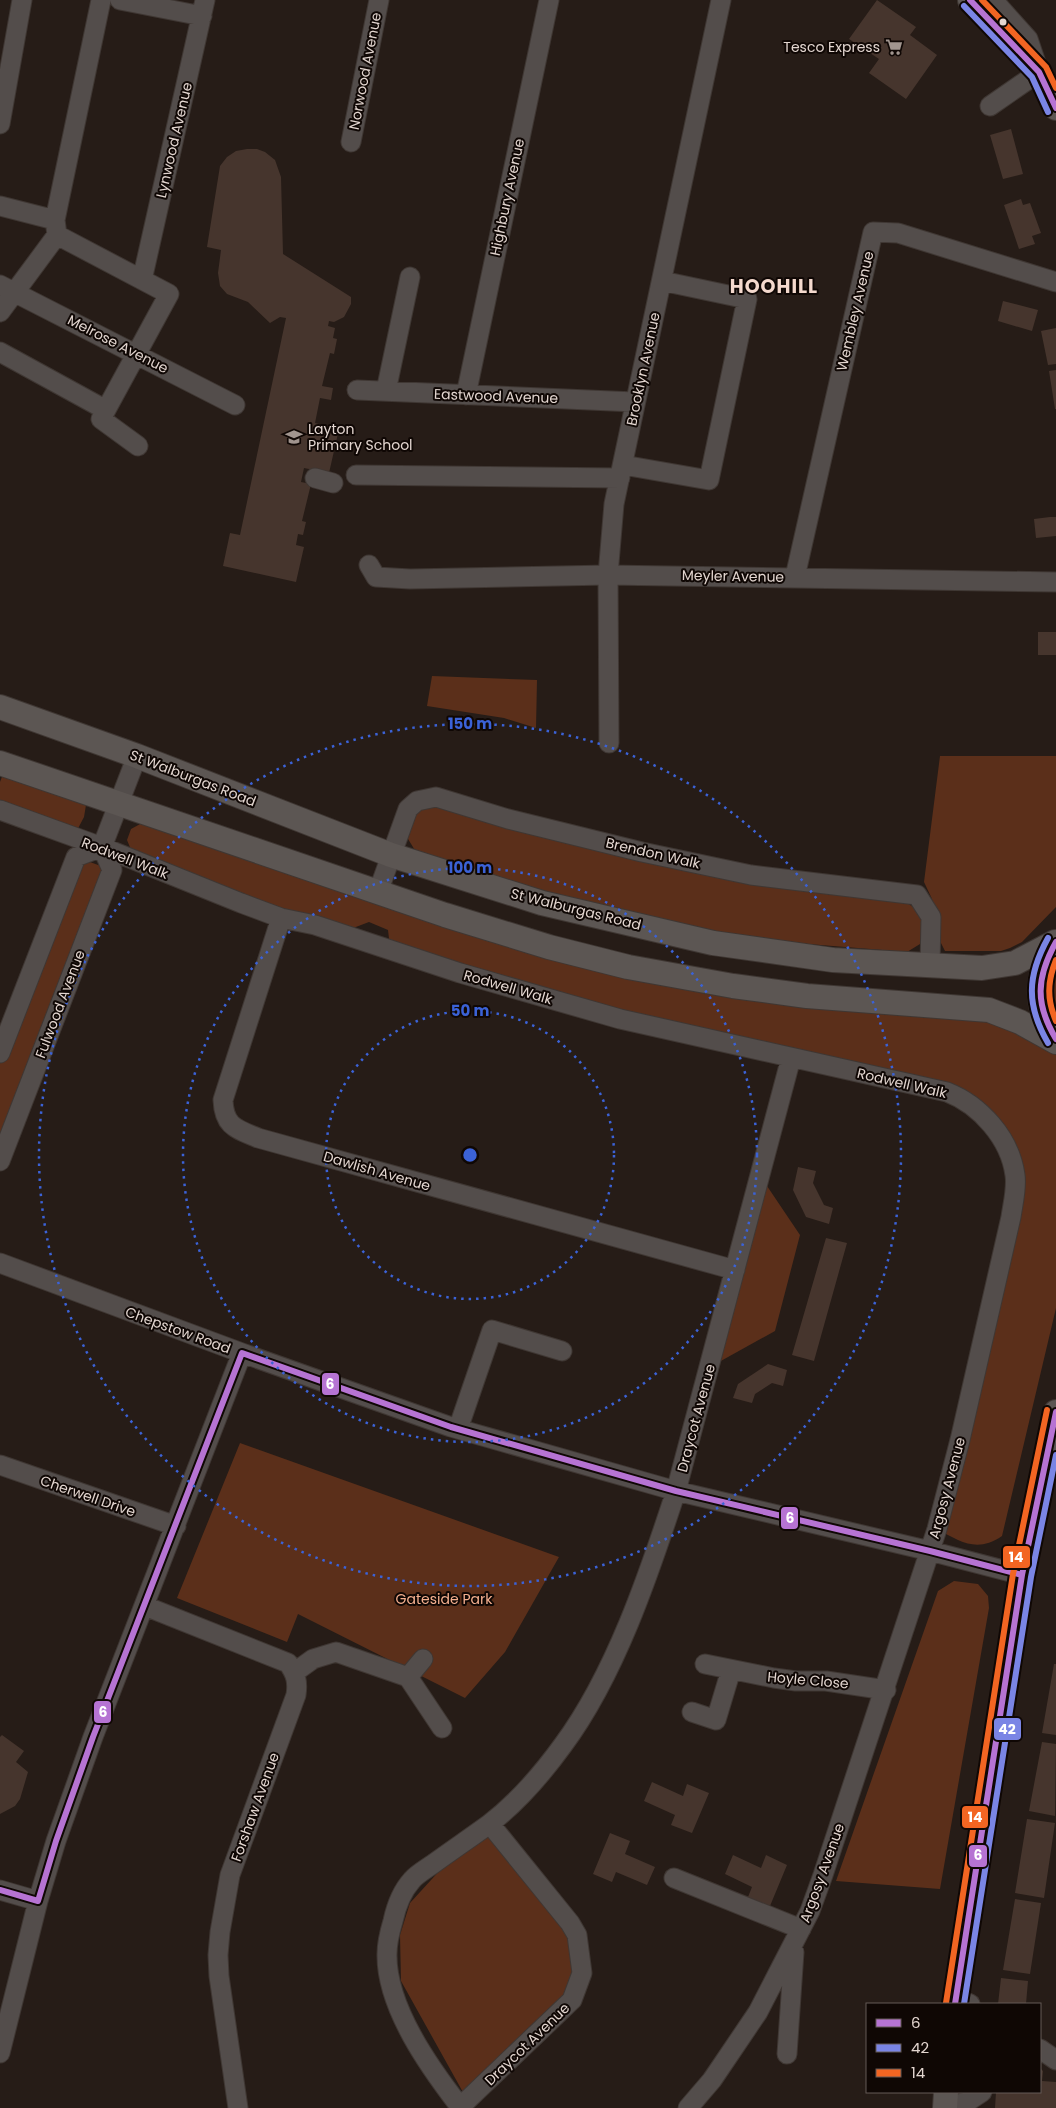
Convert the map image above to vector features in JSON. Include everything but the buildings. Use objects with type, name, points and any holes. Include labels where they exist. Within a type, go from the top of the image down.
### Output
[{"type":"main road","points":[[970,0],[1039,72],[1056,108]]},
{"type":"main road","name":"St Walburgas Road","points":[[0,707],[138,756],[391,855],[542,903],[713,943],[833,960],[982,968],[1015,963],[1056,942]]},
{"type":"main road","points":[[0,763],[509,936],[628,967],[733,986],[807,996],[989,1010],[1020,1022],[1056,1040]]},
{"type":"main road","points":[[1056,942],[1043,970],[1039,1000],[1042,1014],[1056,1040]]},
{"type":"main road","points":[[961,2002],[1022,1575],[1056,1412]]},
{"type":"street","points":[[0,124],[22,0]]},
{"type":"street","points":[[0,312],[7,288],[56,227],[101,0]]},
{"type":"street","points":[[120,0],[203,8]]},
{"type":"street","name":"Norwood Avenue","points":[[351,142],[378,0]]},
{"type":"street","name":"Highbury Avenue","points":[[466,395],[549,0]]},
{"type":"street","name":"Brooklyn Avenue","points":[[609,743],[608,574],[614,504],[721,0]]},
{"type":"street","points":[[990,106],[1039,72],[1028,39],[993,0]]},
{"type":"street","name":"Lynwood Avenue","points":[[142,280],[203,8]]},
{"type":"street","points":[[0,206],[56,227],[142,280],[169,294],[101,419],[138,446]]},
{"type":"street","name":"Wembley Avenue","points":[[795,577],[873,232],[898,233],[1056,282]]},
{"type":"street","points":[[386,391],[410,277]]},
{"type":"street","points":[[356,475],[621,472],[709,480],[747,299],[662,281]]},
{"type":"street","name":"Melrose Avenue","points":[[7,288],[235,405]]},
{"type":"street","points":[[0,352],[106,410]]},
{"type":"street","name":"Eastwood Avenue","points":[[357,390],[635,402]]},
{"type":"street","name":"Meyler Avenue","points":[[370,565],[376,577],[410,578],[608,574],[1056,582]]},
{"type":"street","points":[[0,1053],[76,857],[102,847],[138,756]]},
{"type":"street","name":"Brendon Walk","points":[[378,892],[408,810],[417,801],[436,798],[508,820],[642,852],[751,874],[917,895],[931,918],[930,966]]},
{"type":"street","name":"Rodwell Walk","points":[[0,810],[102,847],[241,904],[281,918],[315,925],[460,973],[620,1019],[946,1092],[959,1097],[992,1125],[1009,1152]]},
{"type":"street","name":"Fulwood Avenue","points":[[0,1162],[112,870],[102,847]]},
{"type":"street","name":"Dawlish Avenue","points":[[281,918],[223,1100],[227,1120],[235,1129],[268,1140],[736,1270]]},
{"type":"street","name":"Draycot Avenue","points":[[490,1824],[570,1923],[577,1935],[582,1972],[572,2000],[460,2108],[422,2051],[403,2017],[388,1973],[387,1954],[395,1912],[403,1893],[413,1879],[490,1824],[544,1771],[585,1711],[630,1618],[653,1560],[676,1491],[791,1058]]},
{"type":"street","name":"Argosy Avenue","points":[[688,2108],[712,2080],[740,2041],[762,2004],[798,1936],[824,1875],[930,1551],[960,1440],[1011,1217],[1016,1176],[1009,1152]]},
{"type":"street","name":"Chepstow Road","points":[[0,1263],[242,1353],[458,1429],[676,1491],[930,1551],[1022,1575]]},
{"type":"street","points":[[458,1429],[492,1330],[562,1351]]},
{"type":"street","points":[[0,2053],[38,1901],[93,1737],[242,1353]]},
{"type":"street","name":"Cherwell Drive","points":[[0,1465],[176,1526]]},
{"type":"street","points":[[145,1606],[275,1657],[288,1663],[295,1672],[313,1658],[336,1652],[408,1676],[442,1728]]},
{"type":"street","points":[[408,1676],[423,1659]]},
{"type":"street","name":"Hoyle Close","points":[[705,1664],[774,1678],[796,1681],[826,1681],[886,1690]]},
{"type":"street","points":[[692,1712],[716,1720],[731,1670]]},
{"type":"street","name":"Forshaw Avenue","points":[[238,2108],[219,1976],[220,1932],[230,1875],[296,1695],[298,1684],[295,1672]]},
{"type":"street","name":"Argosy Avenue","points":[[674,1878],[798,1936]]},
{"type":"street","points":[[0,1890],[38,1901]]},
{"type":"street","points":[[787,2054],[798,1936]]},
{"type":"street","points":[[1041,2050],[1056,2060]]},
{"type":"street","points":[[945,2102],[967,2102],[979,2093]]},
{"type":"green space","points":[[432,676],[537,680],[536,728],[504,718],[427,706]]},
{"type":"green space","points":[[940,756],[1056,756],[1056,907],[1022,942],[1010,948],[1001,951],[945,951],[939,939],[932,899],[924,882]]},
{"type":"green space","points":[[6,766],[86,805],[84,817],[73,838],[0,810],[0,782]]},
{"type":"green space","points":[[417,801],[907,903],[921,912],[926,928],[920,944],[907,952],[808,944],[708,930],[563,897],[416,852],[405,834]]},
{"type":"green space","points":[[153,817],[628,967],[978,1008],[1051,1044],[1056,1055],[1056,1308],[1002,1536],[985,1544],[977,1545],[954,1538],[937,1529],[1013,1165],[959,1097],[777,1055],[390,947],[388,930],[369,922],[340,933],[136,862],[127,840],[131,829]]},
{"type":"green space","points":[[76,857],[112,870],[0,1161],[0,1053]]},
{"type":"green space","points":[[1056,964],[1056,1017],[1050,996]]},
{"type":"green space","points":[[765,1183],[800,1235],[775,1331],[719,1362]]},
{"type":"green space","name":"Gateside Park","points":[[240,1443],[559,1557],[505,1652],[465,1698],[298,1614],[287,1642],[177,1598]]},
{"type":"green space","points":[[954,1581],[978,1584],[988,1596],[989,1608],[940,1889],[836,1881],[938,1591]]},
{"type":"green space","points":[[489,1835],[573,1940],[576,1970],[568,1996],[464,2094],[401,1981],[400,1935],[410,1903],[442,1868]]},
{"type":"transit line","name":"6","points":[[970,0],[1039,72],[1056,108]]},
{"type":"transit line","name":"14","points":[[982,0],[1046,67],[1056,88]]},
{"type":"transit line","name":"42","points":[[964,6],[1032,77],[1048,112]]},
{"type":"transit line","name":"42","points":[[1048,938],[1036,965],[1032,990],[1036,1016],[1048,1043]]},
{"type":"transit line","name":"6","points":[[1056,942],[1045,967],[1041,991],[1044,1014],[1056,1039]]},
{"type":"transit line","name":"14","points":[[1056,960],[1049,991],[1056,1021]]},
{"type":"transit line","name":"6","points":[[0,1890],[38,1901],[56,1841],[93,1737],[242,1353],[451,1427],[676,1491],[930,1551],[1022,1575]]},
{"type":"transit line","name":"14","points":[[946,2003],[1013,1574],[1047,1410]]},
{"type":"transit line","name":"6","points":[[955,2003],[1022,1575],[1056,1412]]},
{"type":"transit line","name":"42","points":[[964,2003],[1031,1577],[1056,1455]]},
{"type":"place","name":"Tesco Express","points":[[894,47]]},
{"type":"place","name":"Layton Primary School","points":[[294,437]]},
{"type":"district","name":"HOOHILL","points":[[774,286]]}]
